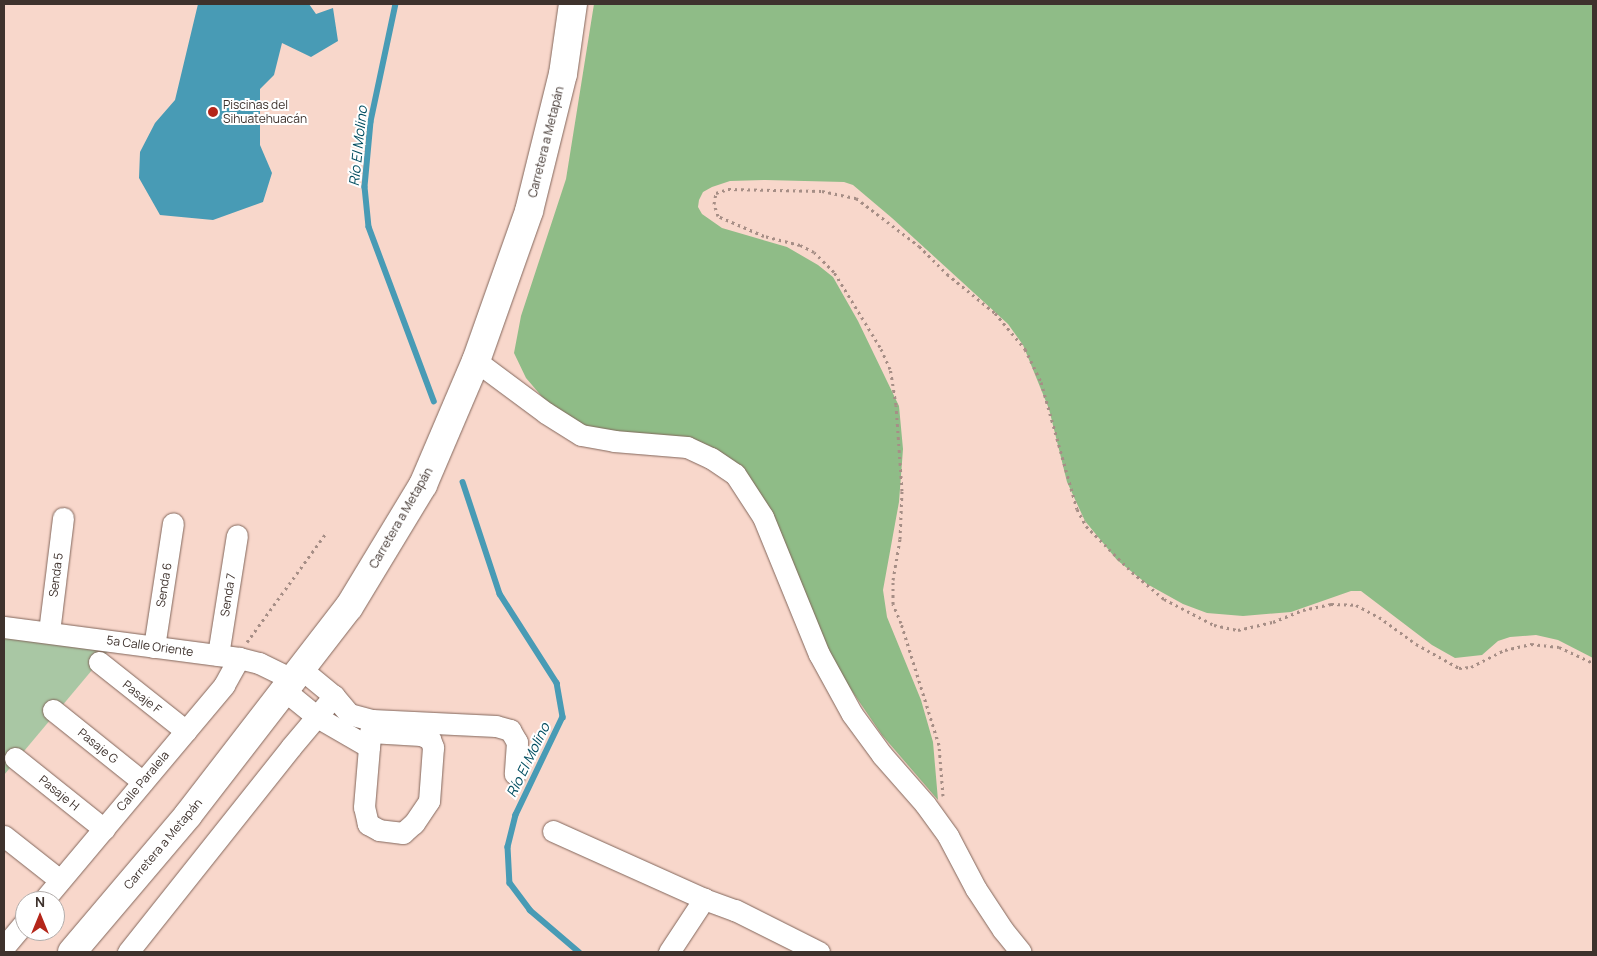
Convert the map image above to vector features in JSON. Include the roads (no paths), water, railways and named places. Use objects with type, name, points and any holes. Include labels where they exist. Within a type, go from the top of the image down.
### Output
[{"type":"main road","name":"Carretera a Metapán","points":[[72,952],[188,816],[349,607],[423,485],[476,361],[529,211],[563,74],[573,4]]},
{"type":"street","points":[[476,361],[546,413],[581,435],[614,441],[687,447],[711,458],[736,474],[763,517],[819,654],[852,714],[882,755],[925,804],[944,832],[976,890],[1003,930],[1021,952]]},
{"type":"street","name":"Senda 5","points":[[49,632],[63,518]]},
{"type":"street","name":"Senda 6","points":[[154,646],[173,523]]},
{"type":"street","name":"Senda 7","points":[[218,655],[238,535]]},
{"type":"street","name":"5a Calle Oriente","points":[[4,627],[239,658],[259,663],[292,679]]},
{"type":"street","name":"Calle Paralela","points":[[51,891],[224,686],[239,658]]},
{"type":"street","name":"Pasaje F","points":[[99,662],[186,731]]},
{"type":"street","points":[[292,679],[334,696],[370,733],[496,726],[510,730],[517,742],[515,774]]},
{"type":"street","points":[[292,679],[317,717],[370,733],[421,735],[430,739],[434,747],[429,801],[414,824],[403,833],[379,830],[368,824],[364,807],[370,733]]},
{"type":"street","points":[[128,952],[334,696]]},
{"type":"street","name":"Pasaje G","points":[[53,710],[143,782]]},
{"type":"street","name":"Pasaje H","points":[[15,758],[104,829]]},
{"type":"street","points":[[553,830],[704,899],[735,910],[819,952]]},
{"type":"street","points":[[4,836],[60,880]]},
{"type":"street","points":[[669,952],[704,899]]},
{"type":"street","points":[[4,947],[15,934]]},
{"type":"water","name":"Piscinas del Sihuatehuacán","points":[[198,4],[309,4],[316,14],[333,8],[338,41],[311,57],[282,43],[274,75],[260,89],[260,145],[272,173],[263,202],[213,220],[160,215],[139,178],[140,152],[155,123],[175,100]]},
{"type":"waterway","name":"Río El Molino","points":[[396,4],[371,122],[365,187],[369,227],[434,401]]},
{"type":"waterway","name":"Río El Molino","points":[[463,482],[500,594],[557,683],[563,717],[516,815],[508,847],[510,883],[530,910],[579,952]]},
{"type":"place","name":"Piscinas del Sihuatehuacán","points":[[213,112]]}]
